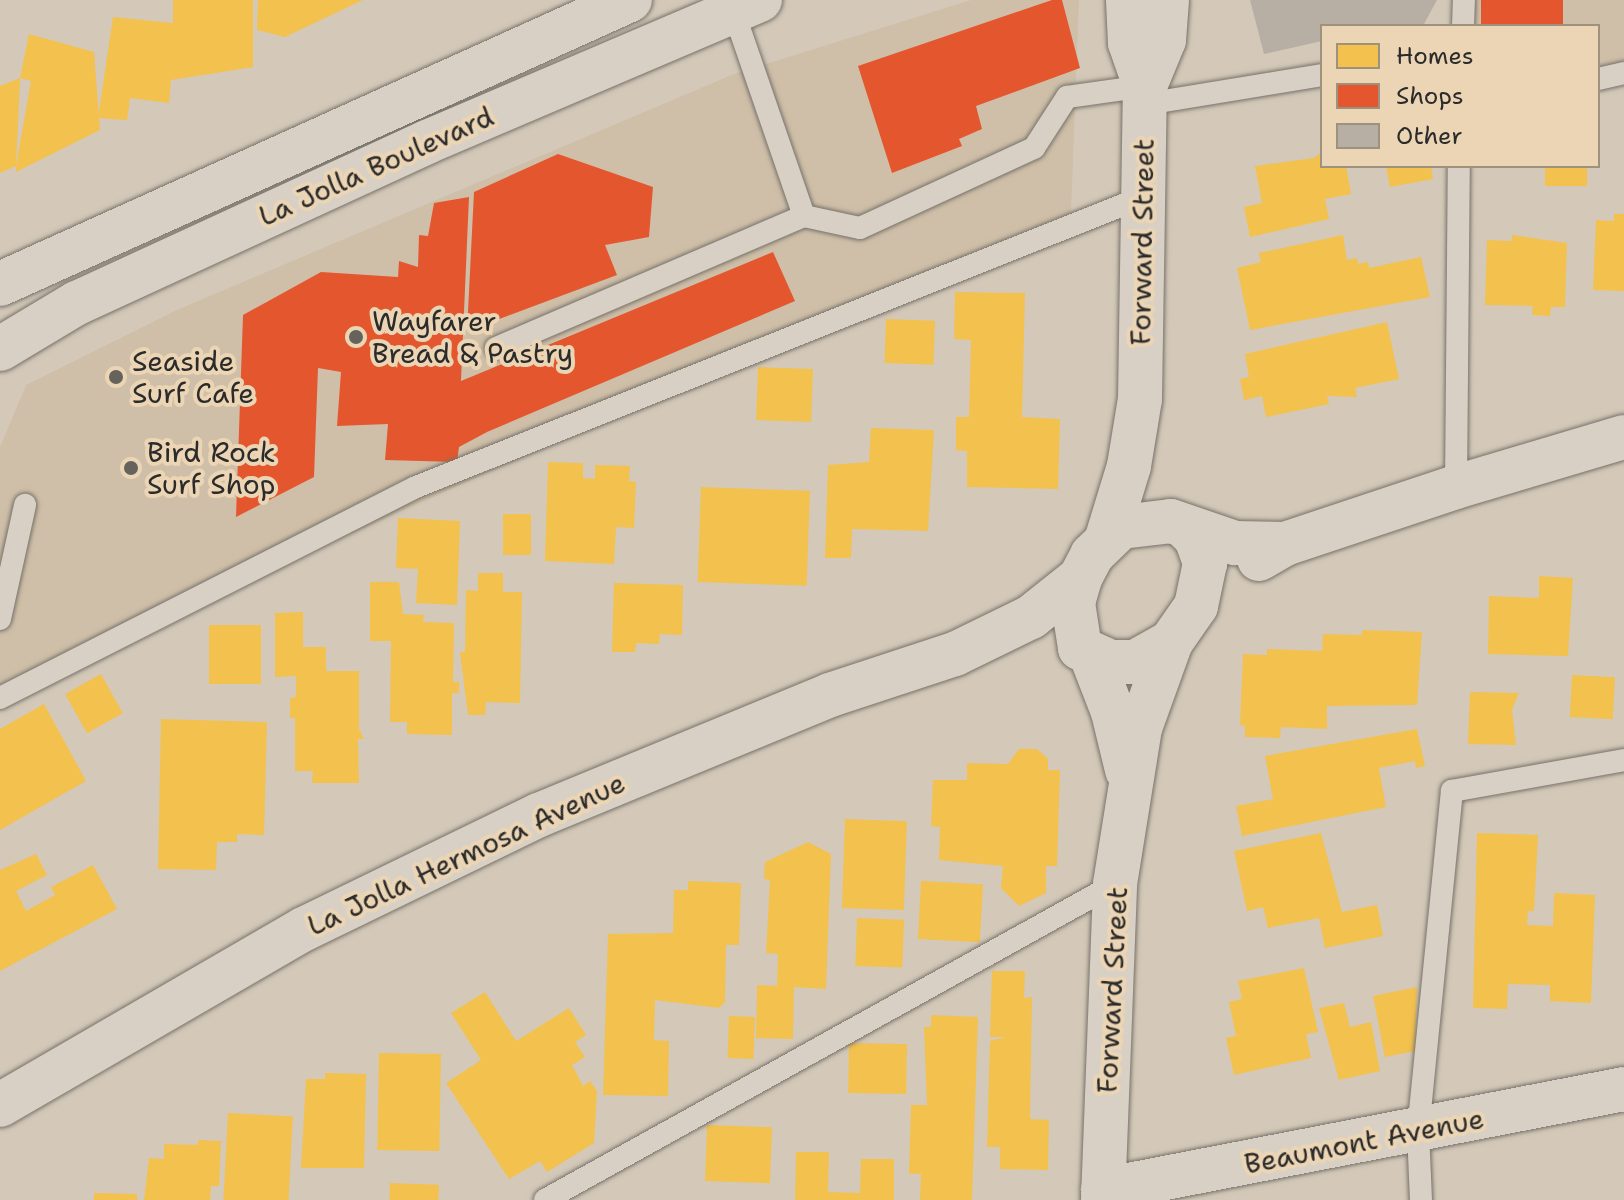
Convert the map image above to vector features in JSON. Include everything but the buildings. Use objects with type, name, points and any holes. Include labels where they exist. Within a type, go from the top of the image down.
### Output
[{"type":"street","name":"La Jolla Boulevard","points":[[0,284],[630,0]]},
{"type":"street","name":"Forward Street","points":[[1107,538],[1129,466],[1140,399],[1145,95],[1130,43],[1128,0]]},
{"type":"street","name":"Forward Street","points":[[1145,95],[1164,40],[1167,0]]},
{"type":"street","name":"La Jolla Boulevard","points":[[0,349],[91,296],[427,142],[747,5]]},
{"type":"street","name":"Forward Street","points":[[1140,399],[1153,473],[1178,523]]},
{"type":"street","points":[[1285,544],[1235,543],[1178,523],[1139,522],[1107,538],[1080,578],[1073,603],[1086,652],[1111,662],[1135,662],[1171,642],[1196,606],[1234,574],[1285,544],[1456,487],[1624,437]]},
{"type":"street","points":[[1178,523],[1196,538],[1205,563],[1196,606]]},
{"type":"street","name":"La Jolla Hermosa Avenue","points":[[0,1105],[304,929],[539,815],[830,695],[955,654],[1031,617],[1080,578]]},
{"type":"street","name":"Forward Street","points":[[1103,1195],[1115,884],[1129,780],[1149,693],[1171,642]]},
{"type":"street","name":"La Jolla Hermosa Avenue","points":[[955,654],[1023,646],[1086,652]]},
{"type":"street","name":"Forward Street","points":[[1086,652],[1113,712],[1129,780]]},
{"type":"street","name":"Beaumont Avenue","points":[[1103,1195],[1624,1089]]},
{"type":"lane","points":[[1463,24],[1464,0]]},
{"type":"lane","points":[[747,5],[804,216]]},
{"type":"lane","points":[[1600,79],[1624,73]]},
{"type":"lane","points":[[496,348],[804,216],[860,228],[1034,148],[1067,97],[1145,95],[1320,75]]},
{"type":"lane","points":[[1456,487],[1459,168]]},
{"type":"lane","points":[[0,698],[416,487],[1143,197]]},
{"type":"lane","points":[[0,619],[25,505]]},
{"type":"lane","points":[[1421,1200],[1418,1131],[1452,791],[1624,760]]},
{"type":"lane","points":[[545,1200],[1115,884]]},
{"type":"shaded area","points":[[971,0],[1079,0],[1071,213],[0,690],[0,447],[26,385],[179,309],[734,74]]},
{"type":"shaded area","points":[[1465,0],[1624,0],[1624,72],[1600,78],[1600,24],[1463,24]]},
{"type":"place","name":"Wayfarer Bread & Pastry","points":[[356,337]]},
{"type":"place","name":"Seaside Surf Cafe","points":[[116,377]]},
{"type":"place","name":"Bird Rock Surf Shop","points":[[131,468]]}]
